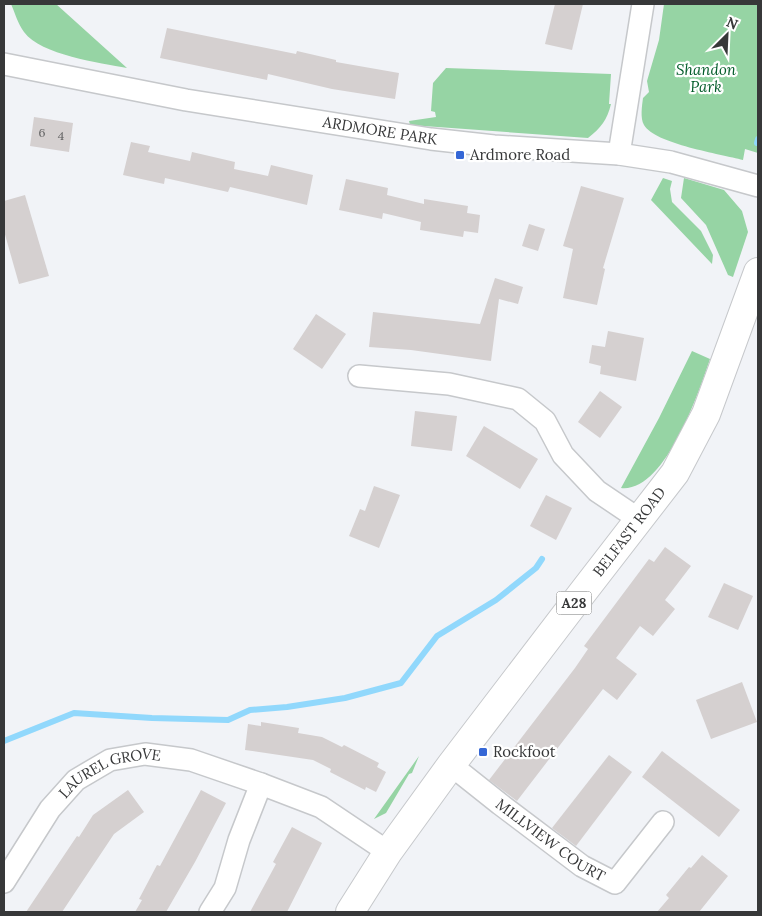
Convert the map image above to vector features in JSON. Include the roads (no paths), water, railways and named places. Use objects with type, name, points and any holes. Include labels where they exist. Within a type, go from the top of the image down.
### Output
[{"type":"highway","name":"BELFAST ROAD","points":[[350,912],[388,852],[451,765],[675,473],[706,414],[758,272]]},
{"type":"street","points":[[619,154],[643,4]]},
{"type":"street","name":"ARDMORE PARK","points":[[4,64],[186,100],[431,139],[494,146],[619,154],[689,166],[758,186]]},
{"type":"street","points":[[359,376],[449,384],[518,399],[545,421],[563,455],[597,491],[640,520]]},
{"type":"street","name":"LAUREL GROVE","points":[[4,882],[50,809],[76,780],[110,760],[145,754],[191,760],[321,807],[388,852]]},
{"type":"street","name":"MILLVIEW COURT","points":[[451,765],[582,866],[615,883],[663,822]]},
{"type":"street","points":[[210,912],[225,888],[240,840],[261,784]]},
{"type":"waterway","points":[[757,143],[758,139]]},
{"type":"waterway","points":[[4,741],[74,713],[228,720],[250,710],[287,707],[345,698],[401,683],[437,636],[496,600],[536,568],[542,559]]},
{"type":"place","name":"Ardmore Road","points":[[460,155]]},
{"type":"place","name":"Rockfoot","points":[[483,752]]},
{"type":"park label","name":"Shandon Park","points":[[706,78]]}]
